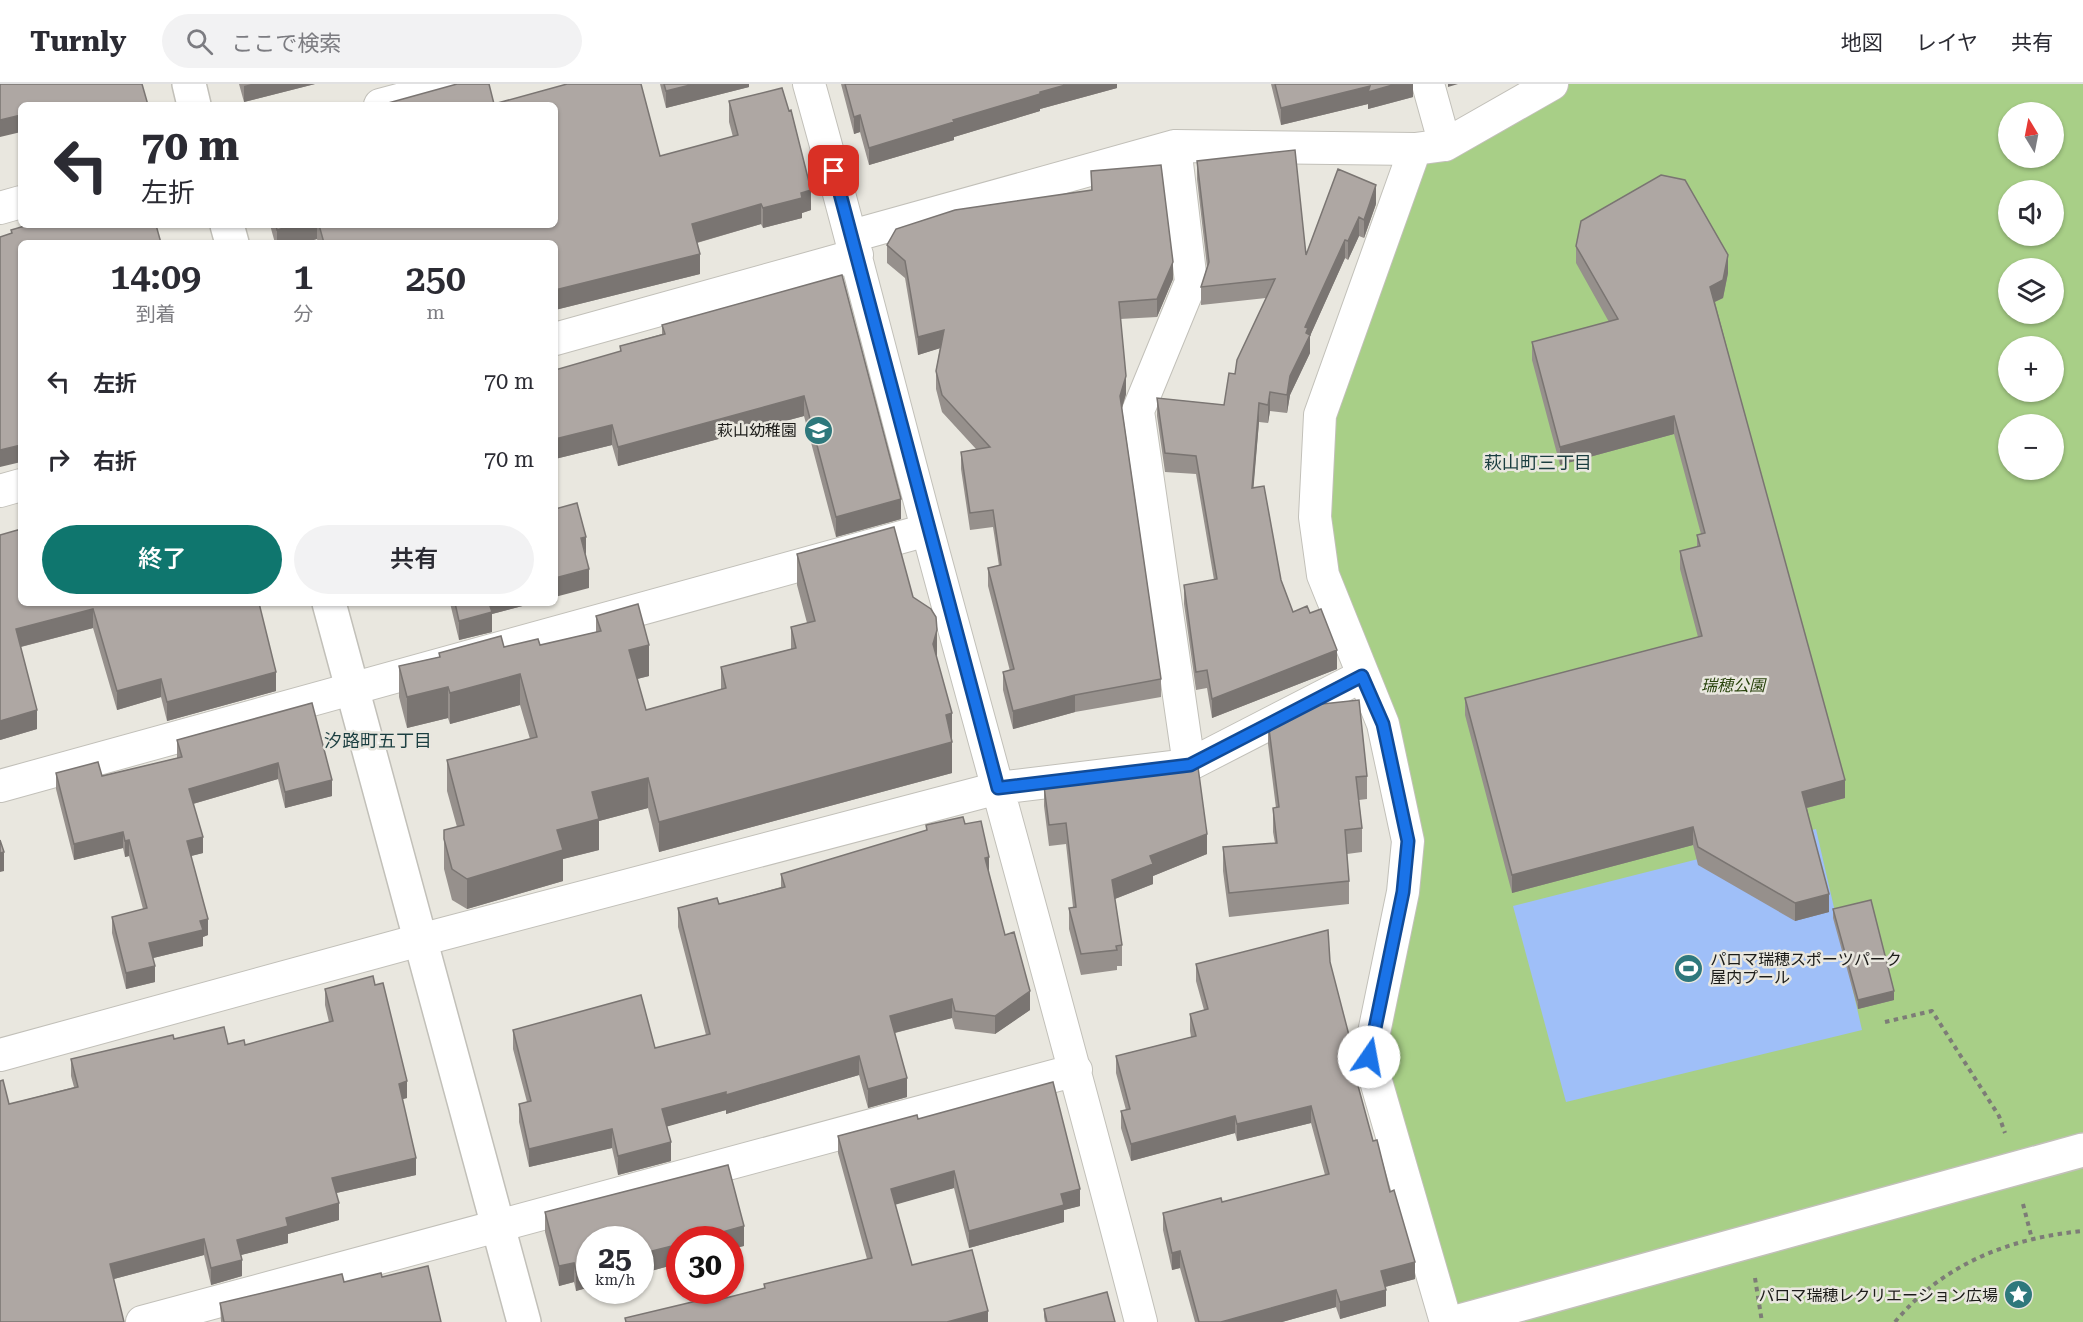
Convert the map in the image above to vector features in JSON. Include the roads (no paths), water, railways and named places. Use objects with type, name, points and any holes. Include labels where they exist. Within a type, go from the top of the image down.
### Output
[{"type":"street","points":[[189,84],[193,102]]},
{"type":"street","points":[[391,102],[458,84]]},
{"type":"street","points":[[809,84],[855,245],[927,530],[1076,1070],[1141,1322]]},
{"type":"street","points":[[1428,84],[1430,147],[1320,415],[1315,517],[1323,575],[1383,724],[1408,841],[1403,892],[1369,1057],[1446,1322]]},
{"type":"street","points":[[558,338],[1175,146],[1430,147],[1552,84]]},
{"type":"street","points":[[1175,146],[1191,282],[1138,411],[1190,765]]},
{"type":"street","points":[[0,208],[18,203]]},
{"type":"street","points":[[0,491],[18,486]]},
{"type":"street","points":[[0,786],[927,530]]},
{"type":"street","points":[[330,606],[524,1322]]},
{"type":"street","points":[[0,1055],[420,940],[998,788],[1190,765],[1362,676]]},
{"type":"street","points":[[142,1322],[1076,1070]]},
{"type":"street","points":[[1456,1322],[2083,1150]]},
{"type":"water","name":"パロマ瑞穂スポーツパーク 屋内プール","points":[[1816,829],[1862,1030],[1566,1102],[1513,906]]},
{"type":"place","name":"萩山幼稚園","points":[[818,430]]},
{"type":"place","name":"パロマ瑞穂スポーツパーク 屋内プール","points":[[1689,968]]},
{"type":"place","name":"パロマ瑞穂レクリエーション広場","points":[[2019,1295]]},
{"type":"district","name":"萩山町三丁目","points":[[1538,463]]},
{"type":"district","name":"汐路町五丁目","points":[[378,741]]},
{"type":"park label","name":"瑞穂公園","points":[[1733,685]]}]
